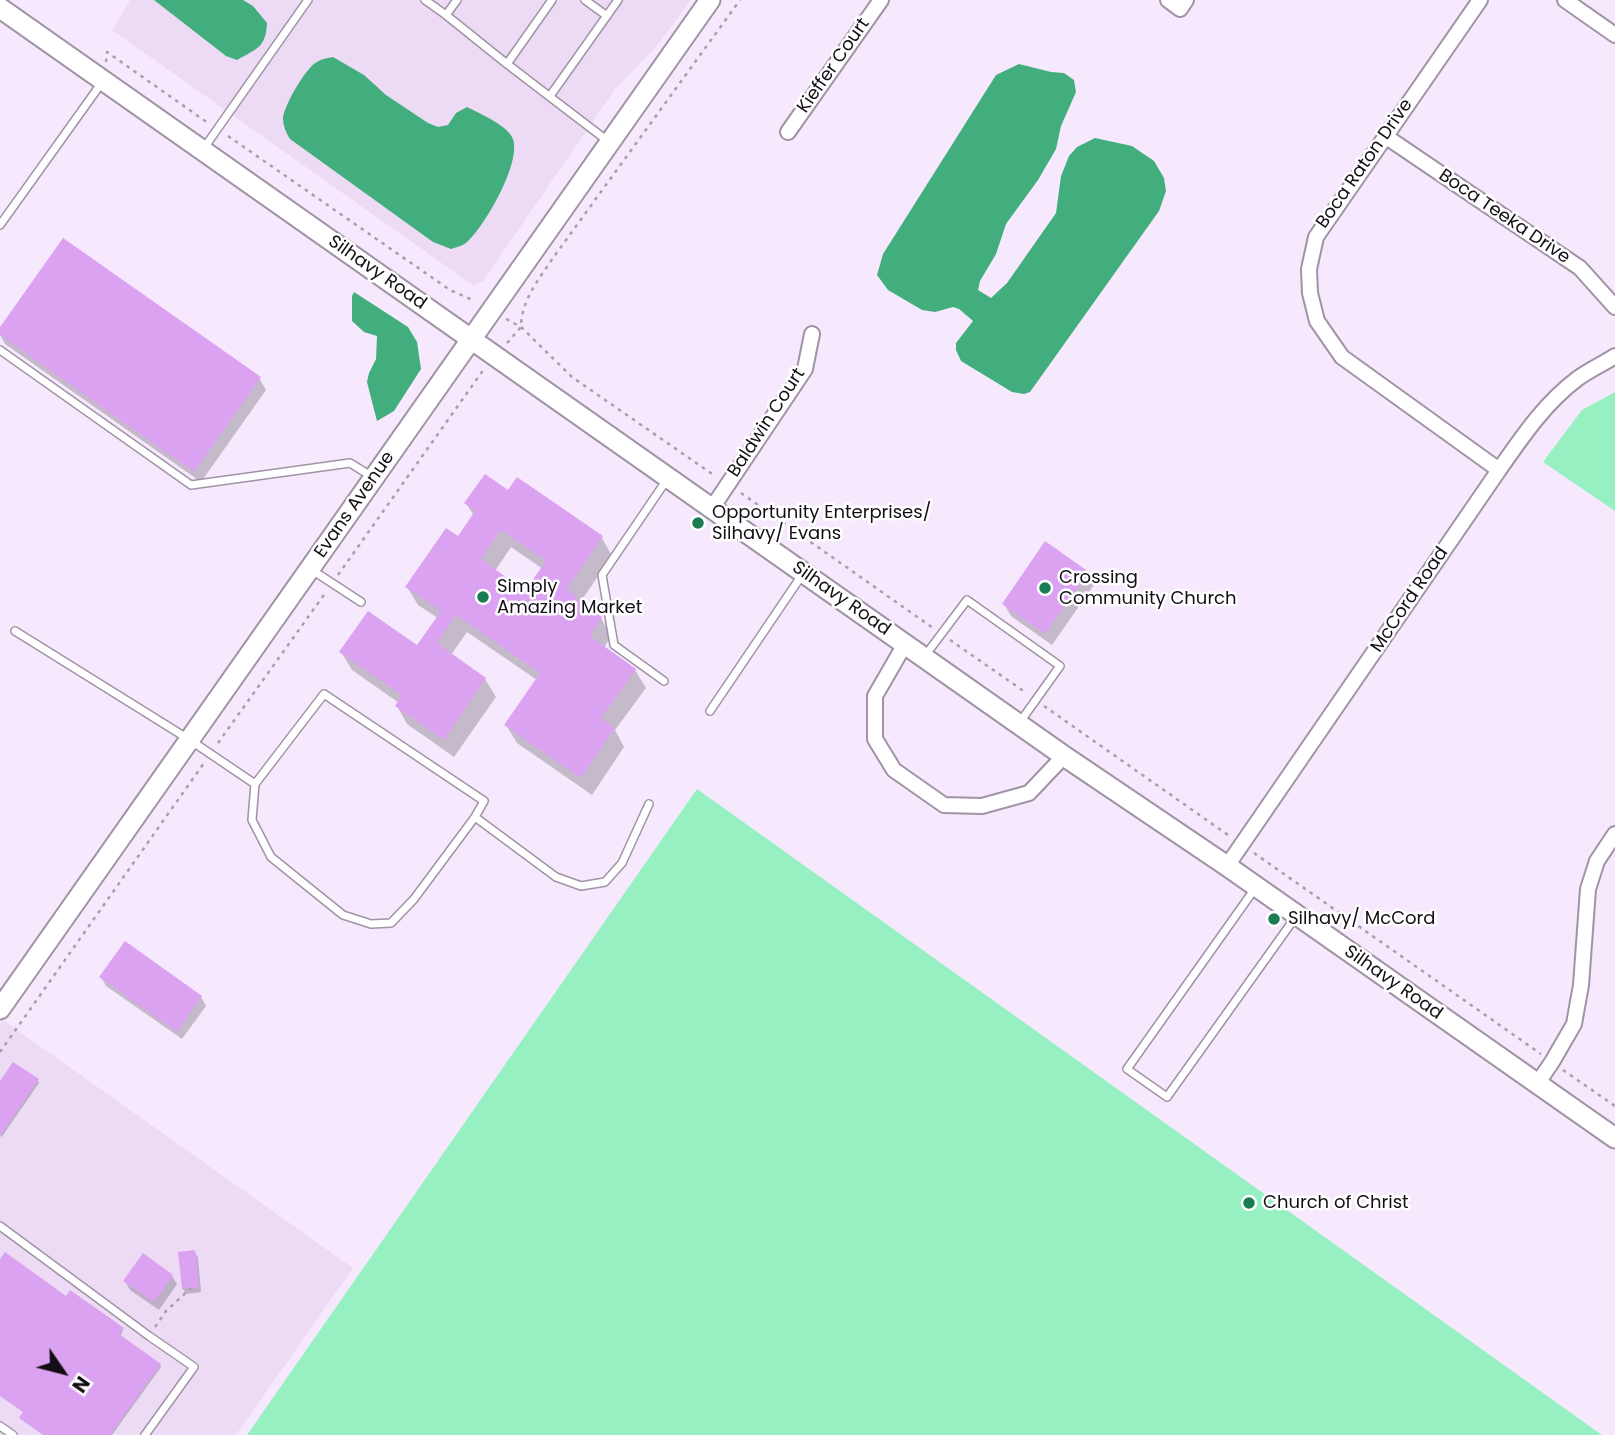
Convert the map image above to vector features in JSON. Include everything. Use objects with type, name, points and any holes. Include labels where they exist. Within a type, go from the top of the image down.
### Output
[{"type":"street","name":"Evans Avenue","points":[[0,1009],[710,0]]},
{"type":"street","name":"Kieffer Court","points":[[788,132],[881,0]]},
{"type":"street","name":"Boca Raton Drive","points":[[1480,0],[1316,237],[1309,269],[1310,293],[1317,321],[1342,357],[1499,470]]},
{"type":"street","points":[[1565,0],[1615,34]]},
{"type":"street","name":"Silhavy Road","points":[[0,8],[905,644],[1615,1138]]},
{"type":"street","name":"Boca Teeka Drive","points":[[1385,136],[1580,268],[1615,307]]},
{"type":"street","name":"Baldwin Court","points":[[712,508],[805,369],[812,334]]},
{"type":"street","name":"McCord Road","points":[[1227,866],[1532,424],[1578,378],[1615,356]]},
{"type":"street","points":[[905,644],[875,696],[875,739],[894,770],[944,806],[982,806],[1029,793],[1064,755]]},
{"type":"street","points":[[1537,1084],[1574,1024],[1581,985],[1588,889],[1597,861],[1615,834]]},
{"type":"lane","points":[[202,150],[308,0]]},
{"type":"lane","points":[[425,0],[610,142]]},
{"type":"lane","points":[[446,15],[457,0]]},
{"type":"lane","points":[[507,64],[552,0]]},
{"type":"lane","points":[[585,0],[607,16]]},
{"type":"lane","points":[[550,96],[618,0]]},
{"type":"lane","points":[[0,225],[104,80]]},
{"type":"lane","points":[[0,350],[191,485],[351,464],[374,478]]},
{"type":"lane","points":[[664,681],[614,645],[602,575],[668,478]]},
{"type":"lane","points":[[311,569],[361,602]]},
{"type":"lane","points":[[710,711],[804,573]]},
{"type":"lane","points":[[924,657],[967,600],[1050,658],[1060,666],[1018,723]]},
{"type":"lane","points":[[15,631],[190,740],[255,784]]},
{"type":"lane","points":[[324,695],[484,801],[475,817],[414,899],[391,923],[370,924],[343,915],[271,857],[252,820],[255,784],[324,695]]},
{"type":"lane","points":[[475,817],[556,877],[581,886],[605,882],[622,863],[649,804]]},
{"type":"lane","points":[[1257,887],[1126,1069],[1167,1097],[1297,915]]},
{"type":"lane","points":[[0,1226],[194,1367],[145,1435]]},
{"type":"lane","points":[[0,1426],[13,1435]]},
{"type":"path","points":[[0,1052],[477,377],[521,327],[521,316],[529,295],[553,258],[740,0]]},
{"type":"path","points":[[104,80],[107,52],[450,290],[521,327],[572,377],[1615,1106]]},
{"type":"path","points":[[149,1336],[166,1311],[191,1288]]},
{"type":"shaded area","points":[[130,0],[691,0],[656,47],[616,88],[483,281],[474,286],[112,30]]},
{"type":"shaded area","points":[[154,0],[243,0],[253,6],[267,23],[265,38],[259,47],[237,60],[226,56]]},
{"type":"shaded area","points":[[333,57],[364,75],[386,95],[428,123],[438,127],[448,125],[456,113],[467,107],[504,128],[512,137],[512,161],[500,193],[492,209],[466,243],[451,249],[433,242],[290,139],[283,118],[291,96],[312,65]]},
{"type":"shaded area","points":[[1019,64],[1064,73],[1074,80],[1076,92],[1061,126],[1056,149],[1038,180],[1006,224],[996,254],[980,281],[978,290],[991,298],[1007,283],[1056,213],[1061,176],[1069,156],[1077,147],[1095,138],[1132,146],[1154,161],[1164,178],[1166,191],[1159,211],[1030,392],[1024,394],[1012,392],[961,361],[956,343],[973,321],[959,309],[953,307],[935,312],[922,310],[888,290],[877,275],[883,254],[996,75]]},
{"type":"shaded area","points":[[354,292],[408,327],[417,342],[421,369],[394,411],[377,421],[367,382],[376,359],[377,336],[364,332],[352,321]]},
{"type":"shaded area","points":[[1615,392],[1615,511],[1543,462],[1582,410]]},
{"type":"shaded area","points":[[697,789],[1602,1435],[247,1435]]},
{"type":"shaded area","points":[[3,1020],[353,1268],[236,1435],[0,1435],[0,1024]]},
{"type":"building","points":[[63,238],[261,377],[194,472],[0,335],[0,327]]},
{"type":"building","points":[[485,474],[508,490],[517,477],[603,536],[567,589],[602,617],[590,636],[636,669],[601,718],[615,728],[581,778],[504,725],[540,673],[456,615],[437,643],[486,678],[444,740],[395,706],[402,695],[339,652],[368,611],[417,645],[441,611],[405,587],[446,528],[458,536],[475,511],[464,503]],"holes":[[[501,530],[546,561],[525,591],[481,559]]]},
{"type":"building","name":"Crossing Community Church","points":[[1045,541],[1089,572],[1045,634],[1002,604]]},
{"type":"building","points":[[125,941],[202,996],[177,1032],[99,977]]},
{"type":"building","points":[[13,1062],[39,1079],[0,1136],[0,1081]]},
{"type":"building","points":[[195,1250],[199,1287],[182,1289],[178,1252]]},
{"type":"building","points":[[5,1252],[66,1296],[70,1290],[124,1328],[119,1334],[161,1364],[110,1435],[43,1435],[19,1418],[23,1412],[0,1396],[0,1259]]},
{"type":"building","points":[[143,1253],[173,1275],[154,1302],[123,1281]]},
{"type":"place","name":"Opportunity Enterprises/ Silhavy/ Evans","points":[[698,523]]},
{"type":"place","name":"Crossing Community Church","points":[[1045,588]]},
{"type":"place","name":"Simply Amazing Market","points":[[483,597]]},
{"type":"place","name":"Silhavy/ McCord","points":[[1274,919]]},
{"type":"place","name":"Church of Christ","points":[[1249,1203]]}]
